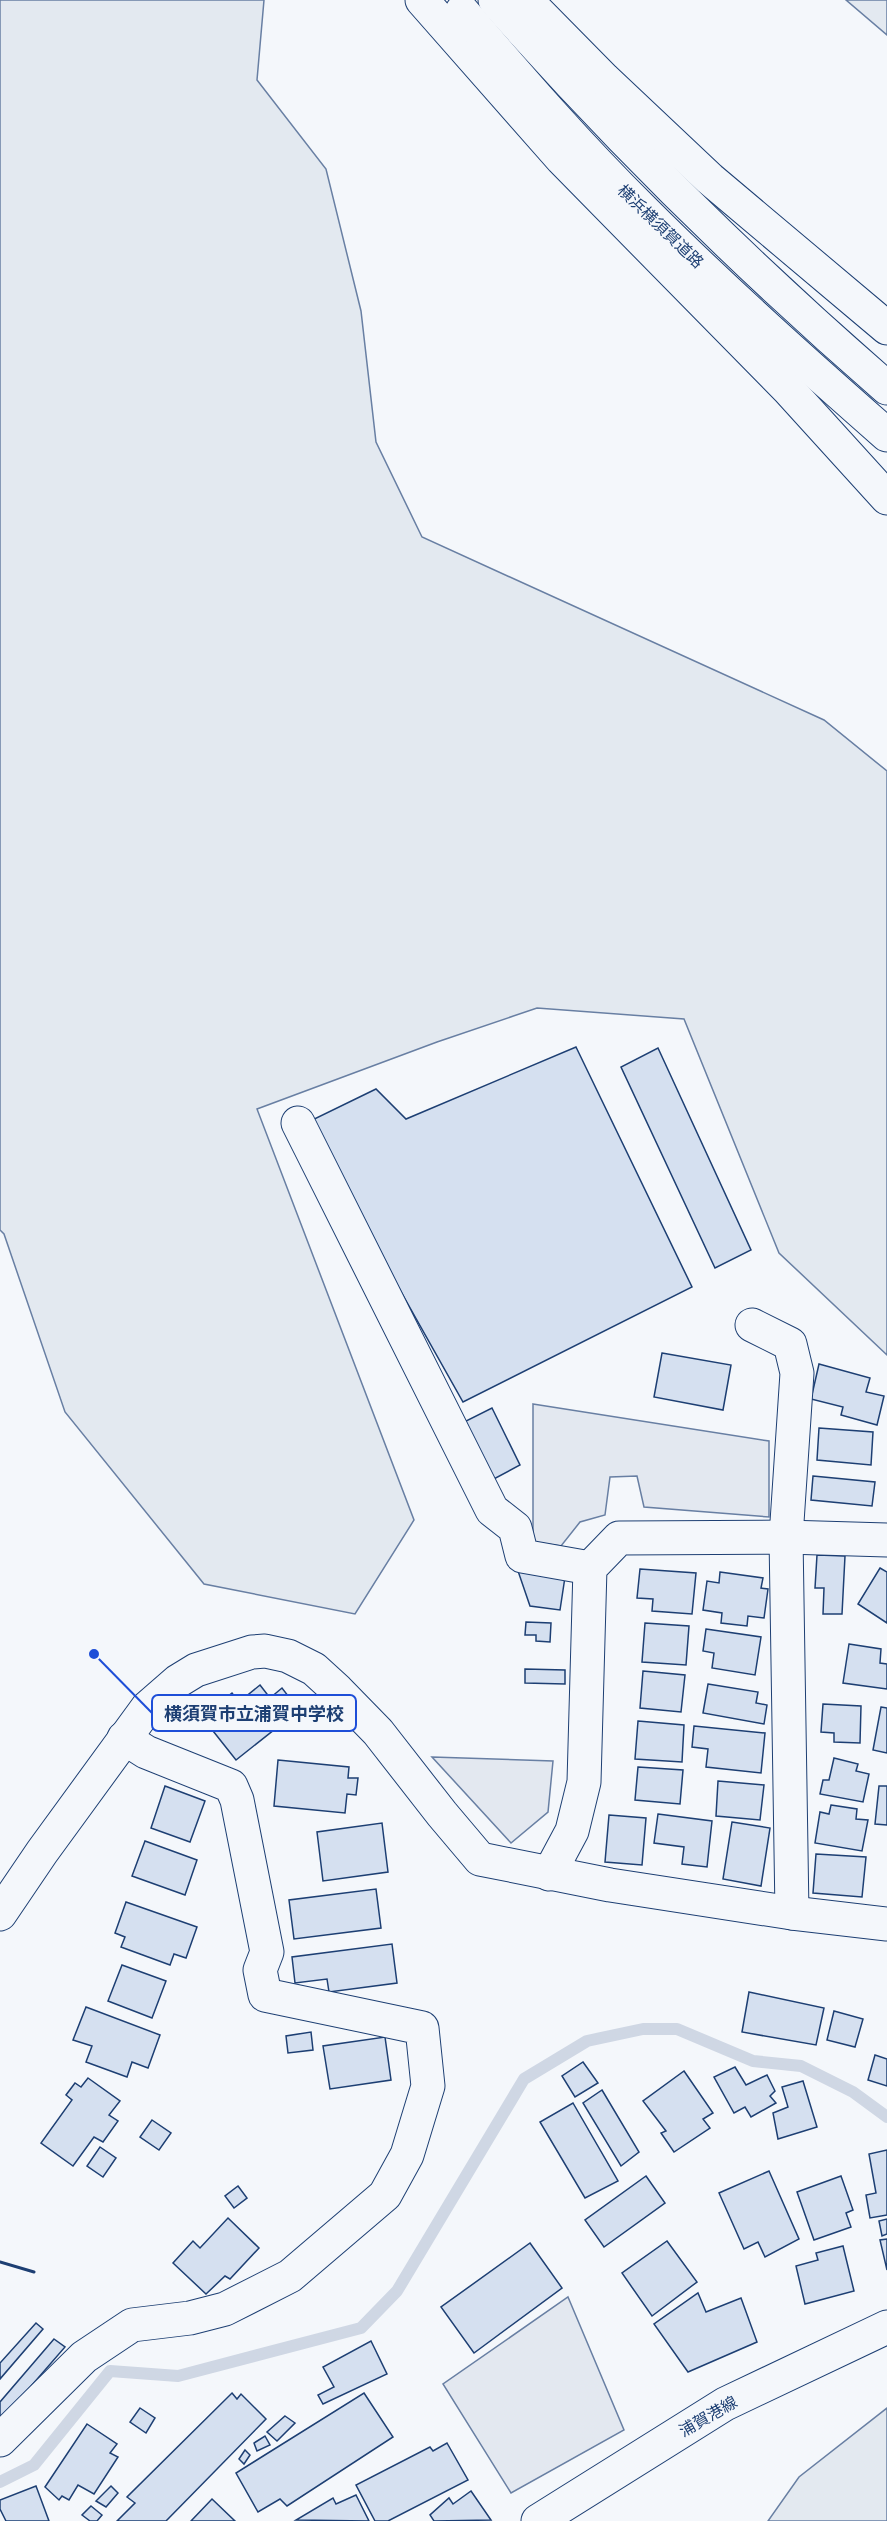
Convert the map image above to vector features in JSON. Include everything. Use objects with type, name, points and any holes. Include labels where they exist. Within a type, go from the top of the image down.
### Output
[{"type":"main road","points":[[422,0],[561,159],[788,389],[887,498]]},
{"type":"main road","name":"横浜横須賀道路","points":[[452,0],[514,72],[642,209],[801,359],[887,435]]},
{"type":"main road","points":[[495,0],[638,153],[830,338],[887,388]]},
{"type":"main road","points":[[526,0],[604,79],[710,179],[887,328]]},
{"type":"main road","points":[[298,1123],[492,1510],[515,1528],[522,1556],[590,1568]]},
{"type":"main road","points":[[752,1325],[790,1344],[797,1373],[786,1537],[792,1913]]},
{"type":"main road","points":[[549,1874],[572,1831],[584,1782],[590,1568],[619,1538],[786,1537],[887,1540]]},
{"type":"main road","points":[[0,1914],[147,1708],[178,1681],[196,1670],[252,1652],[265,1651],[288,1656],[314,1669],[378,1732],[480,1859],[549,1874],[792,1913],[887,1924]]},
{"type":"main road","points":[[0,2440],[84,2357],[132,2325],[190,2319],[225,2309],[290,2276],[385,2195],[407,2156],[428,2086],[423,2028],[266,1995],[260,1970],[267,1952],[237,1800],[231,1786],[146,1752],[124,1738]]},
{"type":"main road","name":"浦賀港線","points":[[538,2521],[724,2404],[887,2326]]},
{"type":"shaded area","points":[[0,0],[264,0],[257,80],[326,169],[361,311],[376,442],[422,537],[824,720],[887,771],[887,1355],[779,1253],[684,1019],[537,1008],[437,1042],[257,1109],[414,1520],[355,1614],[204,1584],[65,1412],[4,1234],[0,1230]]},
{"type":"shaded area","points":[[846,0],[887,0],[887,35]]},
{"type":"shaded area","points":[[533,1404],[769,1441],[769,1517],[644,1507],[637,1476],[610,1477],[605,1515],[580,1522],[561,1546],[533,1542]]},
{"type":"shaded area","points":[[432,1757],[553,1761],[548,1812],[511,1843]]},
{"type":"shaded area","points":[[568,2297],[624,2430],[511,2493],[443,2384]]},
{"type":"shaded area","points":[[887,2408],[887,2521],[768,2521],[799,2477]]},
{"type":"building","points":[[576,1047],[692,1287],[463,1402],[306,1123],[376,1089],[406,1119]]},
{"type":"building","points":[[658,1048],[751,1250],[715,1268],[621,1067]]},
{"type":"building","points":[[662,1353],[731,1365],[723,1410],[654,1397]]},
{"type":"building","points":[[819,1364],[870,1378],[866,1392],[884,1396],[877,1425],[841,1415],[843,1407],[811,1399]]},
{"type":"building","points":[[492,1408],[520,1465],[492,1480],[462,1423]]},
{"type":"building","points":[[819,1428],[873,1432],[871,1465],[817,1460]]},
{"type":"building","points":[[813,1476],[875,1482],[872,1506],[811,1500]]},
{"type":"building","points":[[817,1555],[845,1556],[842,1614],[823,1614],[824,1588],[815,1588]]},
{"type":"building","points":[[880,1568],[887,1572],[887,1623],[858,1604]]},
{"type":"building","points":[[640,1569],[696,1573],[692,1614],[652,1611],[653,1599],[637,1598]]},
{"type":"building","points":[[518,1571],[565,1577],[560,1610],[530,1606]]},
{"type":"building","points":[[720,1572],[763,1578],[761,1588],[768,1589],[764,1618],[748,1616],[747,1626],[721,1623],[722,1613],[703,1610],[707,1581],[719,1583]]},
{"type":"building","points":[[526,1622],[551,1623],[550,1642],[536,1641],[536,1635],[525,1635]]},
{"type":"building","points":[[645,1623],[689,1626],[686,1665],[642,1662]]},
{"type":"building","points":[[706,1629],[761,1637],[755,1675],[712,1668],[714,1653],[703,1651]]},
{"type":"building","points":[[849,1644],[881,1649],[880,1663],[887,1664],[887,1689],[843,1683]]},
{"type":"building","points":[[525,1669],[565,1670],[565,1684],[525,1683]]},
{"type":"building","points":[[643,1671],[685,1675],[681,1712],[640,1708]]},
{"type":"building","points":[[708,1684],[758,1692],[756,1703],[767,1705],[764,1724],[703,1713]]},
{"type":"building","points":[[260,1685],[270,1698],[282,1688],[299,1710],[236,1760],[202,1717],[232,1693],[239,1702]]},
{"type":"building","points":[[823,1704],[861,1706],[860,1743],[834,1742],[834,1733],[821,1732]]},
{"type":"building","points":[[881,1707],[887,1708],[887,1753],[873,1750]]},
{"type":"building","points":[[638,1721],[684,1725],[682,1762],[635,1759]]},
{"type":"building","points":[[694,1726],[765,1733],[761,1773],[706,1767],[708,1749],[692,1747]]},
{"type":"building","points":[[834,1758],[858,1764],[856,1771],[869,1774],[863,1802],[820,1794],[823,1780],[829,1780]]},
{"type":"building","points":[[278,1760],[349,1767],[348,1778],[358,1778],[356,1795],[347,1794],[345,1813],[274,1806]]},
{"type":"building","points":[[638,1767],[683,1770],[680,1804],[635,1800]]},
{"type":"building","points":[[718,1781],[764,1785],[760,1820],[716,1816]]},
{"type":"building","points":[[165,1786],[205,1801],[190,1842],[151,1828]]},
{"type":"building","points":[[879,1786],[887,1786],[887,1825],[875,1824]]},
{"type":"building","points":[[831,1805],[857,1809],[856,1819],[868,1820],[862,1851],[815,1843],[820,1812],[829,1814]]},
{"type":"building","points":[[658,1814],[712,1821],[707,1867],[682,1864],[684,1847],[654,1843]]},
{"type":"building","points":[[609,1815],[646,1818],[642,1865],[605,1862]]},
{"type":"building","points":[[732,1822],[770,1828],[761,1886],[723,1879]]},
{"type":"building","points":[[382,1823],[388,1872],[323,1881],[317,1832]]},
{"type":"building","points":[[145,1841],[197,1860],[185,1895],[132,1876]]},
{"type":"building","points":[[816,1854],[866,1857],[862,1897],[813,1893]]},
{"type":"building","points":[[376,1889],[381,1928],[294,1939],[289,1900]]},
{"type":"building","points":[[126,1902],[197,1927],[186,1958],[174,1954],[170,1965],[121,1947],[125,1937],[115,1933]]},
{"type":"building","points":[[392,1944],[397,1983],[329,1992],[327,1979],[295,1983],[292,1957]]},
{"type":"building","points":[[122,1965],[166,1981],[152,2018],[108,2001]]},
{"type":"building","points":[[749,1992],[824,2008],[816,2045],[742,2032]]},
{"type":"building","points":[[86,2007],[160,2035],[148,2068],[132,2062],[127,2077],[86,2062],[92,2046],[73,2040]]},
{"type":"building","points":[[834,2011],[863,2019],[855,2047],[827,2040]]},
{"type":"building","points":[[311,2032],[313,2050],[288,2053],[286,2036]]},
{"type":"building","points":[[385,2037],[391,2080],[330,2089],[323,2046]]},
{"type":"building","points":[[875,2055],[887,2059],[887,2086],[868,2080]]},
{"type":"building","points":[[583,2062],[598,2083],[575,2097],[562,2076]]},
{"type":"building","points":[[735,2067],[746,2085],[767,2075],[775,2091],[770,2096],[776,2103],[751,2117],[745,2107],[734,2113],[714,2077]]},
{"type":"building","points":[[684,2071],[713,2113],[703,2119],[710,2128],[674,2152],[661,2133],[666,2131],[643,2101]]},
{"type":"building","points":[[88,2078],[120,2101],[109,2115],[118,2121],[103,2142],[94,2137],[73,2166],[41,2143],[72,2100],[66,2095],[75,2083],[81,2087]]},
{"type":"building","points":[[803,2081],[817,2127],[778,2139],[773,2113],[788,2107],[782,2087]]},
{"type":"building","points":[[602,2090],[639,2152],[621,2166],[583,2103]]},
{"type":"building","points":[[573,2103],[618,2181],[585,2198],[540,2122]]},
{"type":"building","points":[[152,2120],[171,2133],[159,2150],[140,2137]]},
{"type":"building","points":[[100,2147],[116,2158],[103,2177],[87,2166]]},
{"type":"building","points":[[887,2150],[887,2215],[870,2218],[866,2195],[876,2193],[869,2154]]},
{"type":"building","points":[[769,2171],[799,2239],[765,2257],[758,2242],[744,2249],[719,2193]]},
{"type":"building","points":[[646,2176],[665,2203],[604,2247],[585,2220]]},
{"type":"building","points":[[841,2176],[853,2210],[846,2213],[851,2227],[814,2240],[797,2192]]},
{"type":"building","points":[[238,2186],[247,2198],[234,2208],[225,2196]]},
{"type":"building","points":[[228,2218],[259,2248],[230,2279],[225,2276],[206,2294],[173,2263],[193,2241],[200,2248]]},
{"type":"building","points":[[887,2219],[887,2234],[882,2236],[879,2221]]},
{"type":"building","points":[[887,2239],[887,2270],[880,2240]]},
{"type":"building","points":[[667,2241],[697,2282],[652,2316],[622,2273]]},
{"type":"building","points":[[530,2243],[562,2288],[474,2353],[441,2307]]},
{"type":"building","points":[[843,2246],[854,2291],[805,2304],[796,2266],[818,2260],[816,2253]]},
{"type":"building","points":[[698,2293],[706,2312],[741,2298],[757,2342],[688,2372],[654,2324]]},
{"type":"building","points":[[36,2323],[43,2329],[0,2379],[0,2363]]},
{"type":"building","points":[[54,2339],[65,2347],[0,2422],[0,2402]]},
{"type":"building","points":[[371,2341],[387,2374],[323,2404],[318,2395],[334,2387],[323,2367]]},
{"type":"building","points":[[232,2393],[237,2399],[241,2394],[266,2419],[166,2521],[117,2521],[135,2503],[127,2497]]},
{"type":"building","points":[[364,2393],[393,2437],[287,2506],[280,2499],[258,2512],[236,2473]]},
{"type":"building","points":[[140,2408],[155,2418],[146,2433],[130,2422]]},
{"type":"building","points":[[285,2416],[295,2423],[277,2441],[267,2432]]},
{"type":"building","points":[[87,2424],[117,2444],[110,2453],[118,2457],[94,2494],[78,2485],[69,2500],[62,2496],[59,2500],[45,2487]]},
{"type":"building","points":[[265,2436],[270,2445],[257,2451],[254,2443]]},
{"type":"building","points":[[447,2443],[468,2480],[388,2521],[375,2521],[356,2485],[430,2447],[433,2451]]},
{"type":"building","points":[[245,2450],[250,2455],[244,2464],[239,2459]]},
{"type":"building","points":[[36,2486],[49,2521],[6,2521],[0,2509],[0,2500]]},
{"type":"building","points":[[111,2486],[118,2493],[106,2507],[96,2501]]},
{"type":"building","points":[[471,2491],[491,2520],[434,2521],[430,2515],[449,2498],[453,2504]]},
{"type":"building","points":[[356,2495],[369,2521],[296,2520],[333,2498],[336,2504]]},
{"type":"building","points":[[212,2499],[235,2521],[191,2521]]},
{"type":"building","points":[[91,2506],[102,2515],[97,2521],[90,2521],[82,2515]]},
{"type":"waterway","points":[[0,2482],[34,2465],[110,2371],[178,2376],[361,2328],[397,2291],[524,2079],[587,2041],[643,2029],[677,2029],[753,2061],[801,2066],[853,2092],[887,2117]]},
{"type":"wall","points":[[0,2262],[34,2272]]},
{"type":"place","name":"横須賀市立浦賀中学校","points":[[94,1654]]}]
